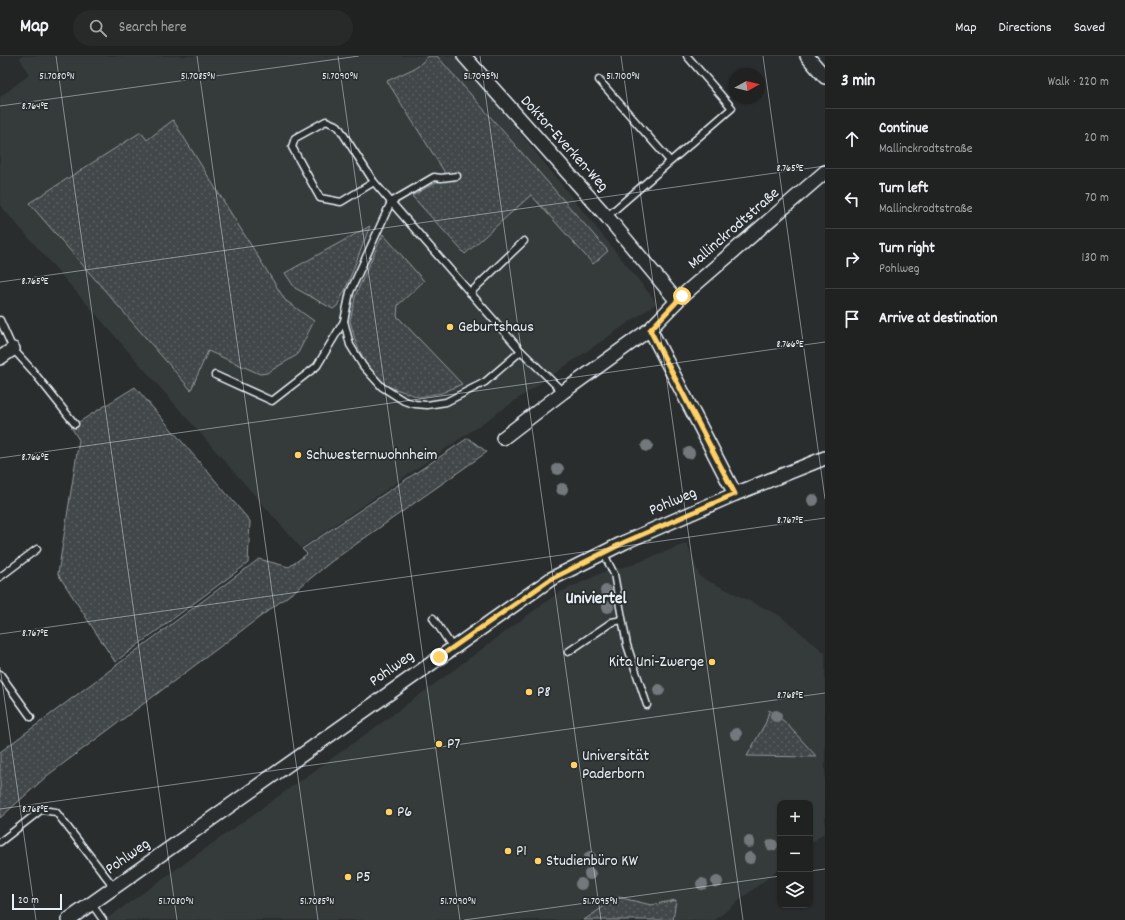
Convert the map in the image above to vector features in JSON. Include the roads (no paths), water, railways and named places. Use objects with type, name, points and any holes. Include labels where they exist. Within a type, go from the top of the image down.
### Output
[{"type":"street","name":"Doktor-Everken-Weg","points":[[464,56],[608,218],[678,300]]},
{"type":"street","points":[[807,56],[825,77]]},
{"type":"street","name":"Mallinckrodtstraße","points":[[502,438],[562,392],[650,330],[678,300],[825,172]]},
{"type":"street","points":[[650,330],[735,494]]},
{"type":"street","points":[[0,358],[13,349]]},
{"type":"street","name":"Pohlweg","points":[[68,920],[551,579],[603,552],[735,494],[825,458]]},
{"type":"lane","name":"Doktor-Everken-Weg","points":[[608,218],[670,161],[732,108],[687,56]]},
{"type":"lane","points":[[599,80],[670,161]]},
{"type":"lane","points":[[374,182],[341,202],[320,198],[292,147],[295,138],[326,121],[338,126],[374,182],[521,351],[562,392]]},
{"type":"lane","points":[[215,375],[272,401],[318,366],[344,321],[350,292],[391,202],[434,176],[441,178],[457,176]]},
{"type":"lane","points":[[470,294],[524,241]]},
{"type":"lane","points":[[0,320],[13,349],[32,370],[75,424]]},
{"type":"lane","points":[[344,321],[350,345],[363,366],[382,387],[404,400],[415,404],[427,405],[446,402],[486,382],[521,351]]},
{"type":"lane","points":[[0,577],[37,549]]},
{"type":"lane","points":[[603,552],[614,574],[627,645],[647,705]]},
{"type":"lane","points":[[433,618],[453,648]]},
{"type":"lane","points":[[568,652],[612,622],[622,620]]},
{"type":"lane","points":[[0,674],[31,718]]},
{"type":"lane","points":[[0,842],[41,810],[56,812],[114,888]]},
{"type":"lane","points":[[92,903],[104,920]]},
{"type":"place","name":"Geburtshaus","points":[[450,327]]},
{"type":"place","name":"Schwesternwohnheim","points":[[298,455]]},
{"type":"place","name":"Kita Uni-Zwerge","points":[[712,662]]},
{"type":"place","name":"P8","points":[[529,692]]},
{"type":"place","name":"P7","points":[[439,744]]},
{"type":"place","name":"Universität Paderborn","points":[[574,765]]},
{"type":"place","name":"P6","points":[[389,812]]},
{"type":"place","name":"P1","points":[[508,851]]},
{"type":"place","name":"Studienbüro KW","points":[[538,861]]},
{"type":"place","name":"P5","points":[[348,877]]},
{"type":"district","name":"Univiertel","points":[[596,600]]}]
